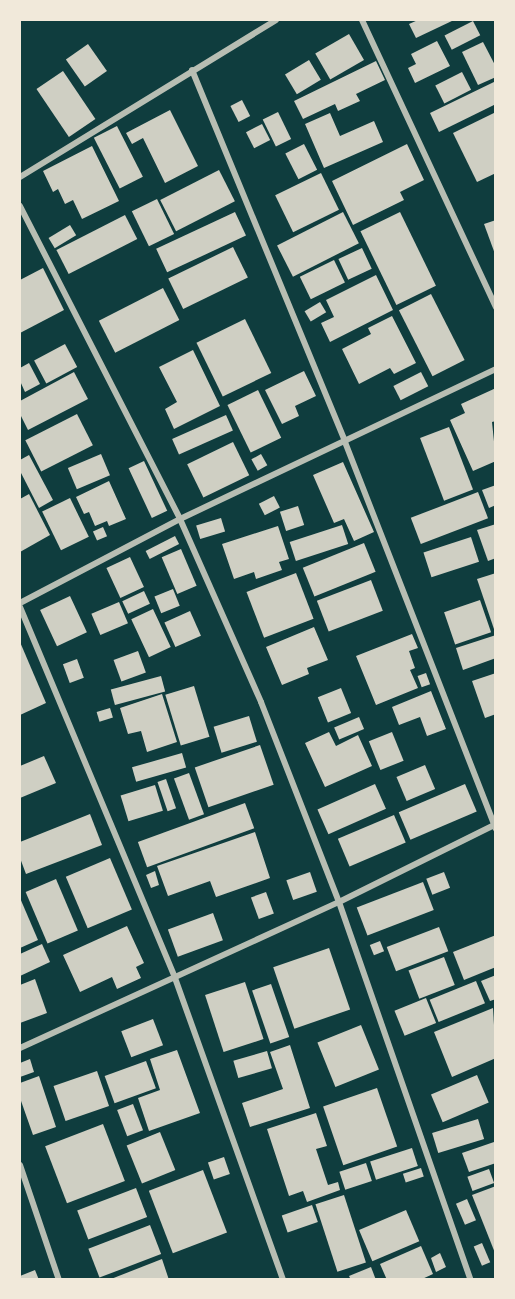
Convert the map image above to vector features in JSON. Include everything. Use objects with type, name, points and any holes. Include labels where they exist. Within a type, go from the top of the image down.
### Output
[{"type":"street","points":[[20,177],[276,20]]},
{"type":"street","points":[[362,20],[495,307]]},
{"type":"street","points":[[20,1048],[339,902],[495,826],[345,442],[192,70]]},
{"type":"street","points":[[20,206],[180,519],[261,702],[339,902],[471,1280]]},
{"type":"street","points":[[283,1280],[175,978],[20,605],[180,519],[495,369]]},
{"type":"street","points":[[20,1165],[59,1280]]},
{"type":"building","points":[[418,20],[454,20],[416,38],[409,24]]},
{"type":"building","points":[[473,21],[480,35],[452,50],[444,36]]},
{"type":"building","points":[[349,34],[364,60],[330,79],[315,54]]},
{"type":"building","points":[[437,41],[450,66],[415,83],[408,68],[416,64],[411,54]]},
{"type":"building","points":[[483,42],[496,67],[496,77],[478,85],[462,52]]},
{"type":"building","points":[[88,44],[107,71],[85,87],[66,59]]},
{"type":"building","points":[[309,60],[321,80],[297,94],[285,74]]},
{"type":"building","points":[[376,61],[385,80],[356,94],[360,101],[338,111],[335,104],[303,119],[294,101]]},
{"type":"building","points":[[63,71],[95,119],[69,137],[36,89]]},
{"type":"building","points":[[462,72],[471,90],[444,103],[435,86]]},
{"type":"building","points":[[496,81],[496,104],[439,132],[430,113]]},
{"type":"building","points":[[242,100],[250,116],[239,122],[230,106]]},
{"type":"building","points":[[170,110],[198,166],[165,183],[143,138],[132,144],[126,133]]},
{"type":"building","points":[[278,112],[291,139],[276,146],[263,119]]},
{"type":"building","points":[[496,112],[496,173],[477,182],[453,133]]},
{"type":"building","points":[[330,113],[340,136],[374,121],[383,142],[324,168],[305,124]]},
{"type":"building","points":[[262,124],[270,140],[254,148],[246,132]]},
{"type":"building","points":[[117,126],[143,177],[120,189],[94,138]]},
{"type":"building","points":[[304,144],[317,170],[298,179],[285,154]]},
{"type":"building","points":[[407,144],[424,180],[400,192],[404,200],[353,225],[332,181]]},
{"type":"building","points":[[92,146],[119,201],[82,219],[73,200],[65,204],[58,189],[53,192],[43,171]]},
{"type":"building","points":[[219,170],[235,201],[176,231],[160,200]]},
{"type":"building","points":[[321,173],[339,210],[293,232],[275,195]]},
{"type":"building","points":[[157,199],[174,234],[149,246],[132,211]]},
{"type":"building","points":[[235,212],[246,236],[167,272],[156,249]]},
{"type":"building","points":[[343,212],[359,243],[293,277],[277,246]]},
{"type":"building","points":[[400,212],[436,286],[396,305],[360,231]]},
{"type":"building","points":[[125,215],[137,239],[69,274],[56,250]]},
{"type":"building","points":[[496,220],[496,253],[495,254],[484,224]]},
{"type":"building","points":[[70,225],[76,235],[55,248],[49,238]]},
{"type":"building","points":[[233,247],[248,278],[183,309],[168,279]]},
{"type":"building","points":[[362,248],[372,269],[348,280],[338,259]]},
{"type":"building","points":[[334,260],[345,282],[311,299],[300,277]]},
{"type":"building","points":[[43,268],[64,310],[20,333],[20,280]]},
{"type":"building","points":[[376,275],[393,310],[330,342],[321,323],[334,317],[326,300]]},
{"type":"building","points":[[163,288],[179,320],[115,353],[99,321]]},
{"type":"building","points":[[431,294],[465,360],[433,376],[399,310]]},
{"type":"building","points":[[320,302],[326,312],[311,322],[305,311]]},
{"type":"building","points":[[392,316],[416,363],[394,374],[390,368],[359,384],[342,349],[371,334],[368,328]]},
{"type":"building","points":[[245,319],[271,373],[223,397],[196,343]]},
{"type":"building","points":[[65,344],[77,367],[46,383],[34,360]]},
{"type":"building","points":[[193,350],[220,406],[174,429],[165,409],[177,402],[159,367]]},
{"type":"building","points":[[29,363],[40,384],[25,392],[20,381],[20,368]]},
{"type":"building","points":[[304,371],[316,396],[295,406],[299,416],[282,424],[265,390]]},
{"type":"building","points":[[74,372],[88,399],[28,430],[20,414],[20,401]]},
{"type":"building","points":[[421,372],[428,386],[401,400],[393,386]]},
{"type":"building","points":[[496,388],[496,421],[492,422],[496,461],[473,471],[450,420],[465,413],[461,404]]},
{"type":"building","points":[[258,390],[281,438],[251,453],[227,405]]},
{"type":"building","points":[[77,414],[93,445],[41,472],[25,440]]},
{"type":"building","points":[[226,415],[233,431],[179,455],[172,439]]},
{"type":"building","points":[[449,427],[473,490],[444,501],[420,438]]},
{"type":"building","points":[[233,442],[249,475],[203,498],[187,464]]},
{"type":"building","points":[[101,454],[110,475],[77,489],[68,468]]},
{"type":"building","points":[[261,454],[267,465],[258,471],[251,459]]},
{"type":"building","points":[[29,455],[53,500],[39,508],[20,471],[20,460]]},
{"type":"building","points":[[144,461],[167,511],[152,518],[129,468]]},
{"type":"building","points":[[343,462],[374,532],[354,541],[344,519],[334,523],[313,475]]},
{"type":"building","points":[[109,481],[126,519],[109,526],[107,521],[95,526],[89,512],[84,514],[76,497]]},
{"type":"building","points":[[496,485],[496,505],[489,508],[482,490]]},
{"type":"building","points":[[478,492],[488,518],[421,544],[411,518]]},
{"type":"building","points":[[29,494],[50,535],[20,552],[20,499]]},
{"type":"building","points":[[274,496],[280,508],[265,515],[259,504]]},
{"type":"building","points":[[70,498],[89,537],[61,550],[42,512]]},
{"type":"building","points":[[298,506],[304,525],[286,531],[280,512]]},
{"type":"building","points":[[221,518],[225,531],[200,539],[196,526]]},
{"type":"building","points":[[496,524],[496,558],[488,561],[477,530]]},
{"type":"building","points":[[342,525],[348,544],[296,561],[290,542]]},
{"type":"building","points":[[278,526],[289,559],[279,562],[282,570],[256,579],[254,572],[234,579],[222,544]]},
{"type":"building","points":[[103,527],[107,536],[97,541],[93,531]]},
{"type":"building","points":[[175,536],[179,544],[150,559],[146,551]]},
{"type":"building","points":[[471,537],[479,562],[431,577],[423,552]]},
{"type":"building","points":[[364,543],[376,572],[314,596],[303,568]]},
{"type":"building","points":[[181,549],[197,586],[177,594],[162,557]]},
{"type":"building","points":[[130,557],[144,587],[120,598],[106,568]]},
{"type":"building","points":[[296,573],[314,619],[264,638],[247,592]]},
{"type":"building","points":[[496,573],[496,632],[495,632],[477,579]]},
{"type":"building","points":[[371,580],[383,611],[329,632],[317,601]]},
{"type":"building","points":[[173,589],[180,606],[161,613],[154,596]]},
{"type":"building","points":[[144,591],[150,604],[128,614],[122,601]]},
{"type":"building","points":[[70,596],[87,632],[57,646],[40,610]]},
{"type":"building","points":[[480,600],[491,632],[455,645],[444,612]]},
{"type":"building","points":[[119,602],[128,623],[100,635],[91,614]]},
{"type":"building","points":[[153,609],[171,647],[149,657],[131,619]]},
{"type":"building","points":[[190,611],[201,636],[175,647],[164,622]]},
{"type":"building","points":[[314,627],[328,660],[307,668],[309,674],[282,685],[266,647]]},
{"type":"building","points":[[412,634],[418,648],[409,651],[415,668],[410,670],[418,688],[376,705],[356,656]]},
{"type":"building","points":[[496,635],[496,658],[463,670],[456,648]]},
{"type":"building","points":[[20,642],[46,703],[20,715]]},
{"type":"building","points":[[138,651],[146,673],[121,682],[114,660]]},
{"type":"building","points":[[77,659],[84,678],[70,683],[63,664]]},
{"type":"building","points":[[426,673],[430,684],[422,687],[418,676]]},
{"type":"building","points":[[496,673],[496,714],[485,718],[472,681]]},
{"type":"building","points":[[161,676],[165,691],[115,705],[111,689]]},
{"type":"building","points":[[194,686],[209,737],[181,745],[165,695]]},
{"type":"building","points":[[341,688],[351,713],[328,722],[318,697]]},
{"type":"building","points":[[431,691],[446,729],[427,736],[420,717],[399,725],[392,707]]},
{"type":"building","points":[[162,694],[177,742],[147,752],[141,731],[128,734],[120,708]]},
{"type":"building","points":[[110,708],[113,718],[100,722],[97,712]]},
{"type":"building","points":[[249,716],[257,742],[222,753],[214,727]]},
{"type":"building","points":[[359,717],[364,729],[339,740],[334,728]]},
{"type":"building","points":[[329,732],[336,746],[358,735],[372,766],[325,787],[305,743]]},
{"type":"building","points":[[392,732],[404,761],[380,770],[369,741]]},
{"type":"building","points":[[260,745],[274,785],[208,807],[195,767]]},
{"type":"building","points":[[182,753],[186,767],[136,782],[132,767]]},
{"type":"building","points":[[44,756],[56,783],[20,798],[20,766]]},
{"type":"building","points":[[425,765],[435,789],[407,801],[396,777]]},
{"type":"building","points":[[189,773],[204,814],[189,820],[174,778]]},
{"type":"building","points":[[166,779],[176,808],[168,811],[157,782]]},
{"type":"building","points":[[375,784],[386,809],[328,834],[317,810]]},
{"type":"building","points":[[465,784],[477,812],[410,840],[399,812]]},
{"type":"building","points":[[155,785],[163,811],[128,821],[121,796]]},
{"type":"building","points":[[245,803],[254,828],[147,867],[138,842]]},
{"type":"building","points":[[90,814],[102,845],[26,874],[20,858],[20,842]]},
{"type":"building","points":[[394,815],[406,843],[350,866],[338,839]]},
{"type":"building","points":[[255,832],[270,878],[216,897],[210,881],[168,896],[157,866]]},
{"type":"building","points":[[110,858],[132,910],[88,928],[66,877]]},
{"type":"building","points":[[155,871],[159,885],[151,888],[146,875]]},
{"type":"building","points":[[310,872],[317,892],[293,900],[286,880]]},
{"type":"building","points":[[444,872],[450,888],[432,895],[426,879]]},
{"type":"building","points":[[56,879],[78,931],[48,943],[26,892]]},
{"type":"building","points":[[423,882],[434,910],[367,935],[357,907]]},
{"type":"building","points":[[266,892],[274,914],[259,919],[251,897]]},
{"type":"building","points":[[20,898],[38,940],[20,948]]},
{"type":"building","points":[[213,913],[223,940],[178,957],[168,929]]},
{"type":"building","points":[[127,926],[144,963],[136,967],[141,978],[117,989],[112,977],[80,992],[63,955]]},
{"type":"building","points":[[439,927],[448,951],[396,971],[387,947]]},
{"type":"building","points":[[496,935],[496,967],[464,980],[453,952]]},
{"type":"building","points":[[380,941],[384,951],[374,955],[370,945]]},
{"type":"building","points":[[42,944],[50,962],[20,976],[20,954]]},
{"type":"building","points":[[329,948],[350,1009],[294,1029],[273,967]]},
{"type":"building","points":[[444,957],[455,985],[419,999],[409,971]]},
{"type":"building","points":[[496,975],[496,999],[490,1001],[481,981]]},
{"type":"building","points":[[35,979],[47,1013],[20,1023],[20,985]]},
{"type":"building","points":[[476,981],[485,1003],[439,1022],[430,1000]]},
{"type":"building","points":[[245,982],[264,1039],[224,1052],[205,995]]},
{"type":"building","points":[[271,984],[289,1037],[270,1043],[252,991]]},
{"type":"building","points":[[426,998],[436,1023],[405,1036],[394,1011]]},
{"type":"building","points":[[493,1008],[496,1058],[452,1077],[434,1032]]},
{"type":"building","points":[[153,1019],[163,1045],[131,1057],[121,1031]]},
{"type":"building","points":[[361,1025],[379,1070],[335,1087],[317,1043]]},
{"type":"building","points":[[290,1045],[310,1108],[250,1127],[242,1103],[283,1089],[270,1052]]},
{"type":"building","points":[[177,1050],[200,1113],[149,1131],[138,1098],[160,1090],[150,1059]]},
{"type":"building","points":[[267,1051],[272,1068],[238,1078],[233,1061]]},
{"type":"building","points":[[30,1059],[34,1072],[20,1077],[20,1063]]},
{"type":"building","points":[[146,1061],[156,1088],[115,1103],[105,1076]]},
{"type":"building","points":[[97,1071],[109,1106],[66,1121],[54,1086]]},
{"type":"building","points":[[477,1075],[489,1103],[443,1122],[431,1095]]},
{"type":"building","points":[[39,1076],[56,1127],[33,1135],[20,1098],[20,1083]]},
{"type":"building","points":[[377,1088],[397,1147],[343,1165],[323,1107]]},
{"type":"building","points":[[133,1104],[143,1130],[127,1136],[117,1110]]},
{"type":"building","points":[[316,1113],[327,1146],[316,1149],[328,1185],[338,1182],[340,1190],[307,1202],[303,1191],[289,1196],[267,1129]]},
{"type":"building","points":[[478,1119],[484,1139],[438,1153],[432,1133]]},
{"type":"building","points":[[103,1124],[125,1181],[67,1203],[45,1146]]},
{"type":"building","points":[[160,1132],[175,1170],[142,1184],[127,1145]]},
{"type":"building","points":[[494,1142],[496,1163],[469,1172],[462,1153]]},
{"type":"building","points":[[412,1148],[418,1166],[376,1180],[370,1162]]},
{"type":"building","points":[[224,1157],[230,1174],[214,1180],[208,1163]]},
{"type":"building","points":[[366,1163],[372,1181],[345,1190],[339,1172]]},
{"type":"building","points":[[421,1168],[424,1177],[406,1182],[403,1174]]},
{"type":"building","points":[[489,1169],[494,1183],[473,1191],[467,1177]]},
{"type":"building","points":[[203,1170],[227,1233],[173,1253],[149,1191]]},
{"type":"building","points":[[496,1186],[496,1253],[495,1253],[472,1195]]},
{"type":"building","points":[[136,1188],[147,1217],[88,1240],[77,1211]]},
{"type":"building","points":[[344,1195],[366,1263],[337,1272],[315,1204]]},
{"type":"building","points":[[467,1199],[476,1220],[465,1225],[456,1204]]},
{"type":"building","points":[[312,1205],[318,1222],[288,1232],[282,1215]]},
{"type":"building","points":[[406,1210],[419,1241],[372,1261],[359,1230]]},
{"type":"building","points":[[150,1225],[161,1254],[99,1278],[88,1249]]},
{"type":"building","points":[[482,1243],[490,1262],[482,1266],[474,1247]]},
{"type":"building","points":[[421,1246],[433,1274],[420,1280],[387,1280],[380,1264]]},
{"type":"building","points":[[440,1253],[446,1267],[436,1272],[431,1258]]},
{"type":"building","points":[[162,1259],[169,1280],[111,1280],[111,1279]]},
{"type":"building","points":[[371,1267],[376,1280],[351,1280],[349,1276]]},
{"type":"building","points":[[35,1270],[39,1280],[20,1280],[20,1276]]}]
